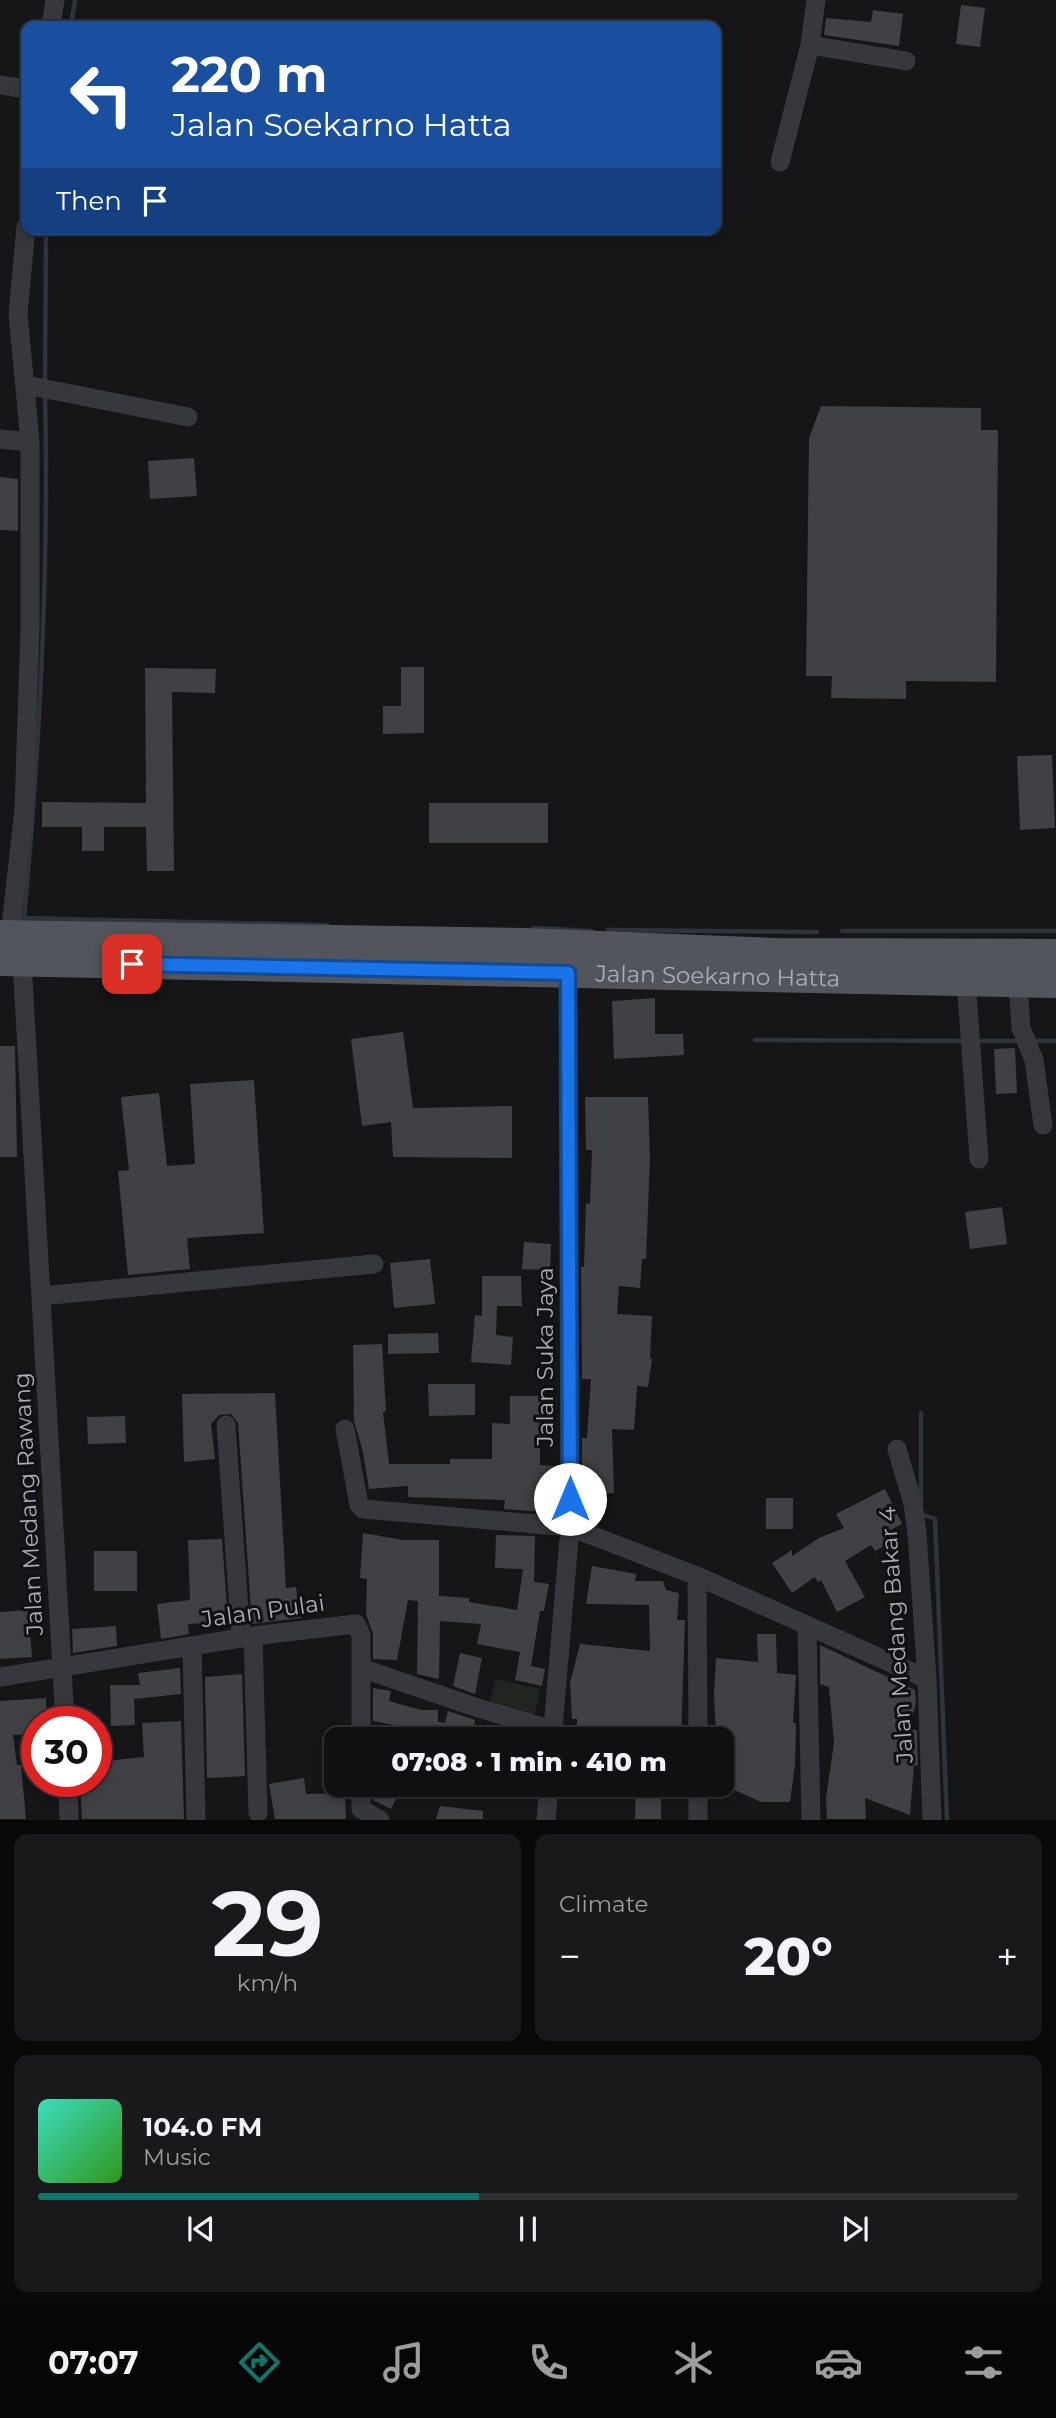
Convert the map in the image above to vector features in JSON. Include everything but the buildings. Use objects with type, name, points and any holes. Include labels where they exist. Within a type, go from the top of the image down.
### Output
[{"type":"main road","name":"Jalan Soekarno Hatta","points":[[9,938],[525,943],[776,966],[1018,984],[1056,983]]},
{"type":"main road","name":"Jalan Soekarno Hatta","points":[[9,938],[568,973],[1056,954]]},
{"type":"street","points":[[52,21],[55,0]]},
{"type":"street","points":[[780,162],[810,45],[816,0]]},
{"type":"street","points":[[810,45],[906,61]]},
{"type":"street","points":[[0,85],[21,88]]},
{"type":"street","name":"Jalan Medang Rawang","points":[[25,235],[18,293],[39,388],[30,442],[30,629],[25,782],[9,938],[41,1296],[64,1706]]},
{"type":"street","points":[[39,388],[188,417]]},
{"type":"street","points":[[0,439],[30,442]]},
{"type":"street","name":"Jalan Suka Jaya","points":[[554,1727],[570,1527],[568,973]]},
{"type":"street","points":[[966,980],[979,1158]]},
{"type":"street","points":[[1018,984],[1021,1028],[1034,1060],[1043,1125]]},
{"type":"street","points":[[41,1296],[374,1264]]},
{"type":"street","points":[[226,1425],[247,1637],[258,1813]]},
{"type":"street","points":[[345,1429],[358,1500],[363,1509],[570,1527],[697,1576],[807,1628],[927,1679]]},
{"type":"street","name":"Jalan Medang Bakar 4","points":[[897,1449],[913,1504],[917,1533],[927,1679],[932,1819]]},
{"type":"street","points":[[697,1576],[698,1727]]},
{"type":"street","name":"Jalan Pulai","points":[[0,1676],[247,1637],[356,1624],[361,1634],[361,1727]]},
{"type":"street","points":[[807,1628],[811,1819]]},
{"type":"street","points":[[192,1646],[196,1819]]},
{"type":"street","points":[[361,1668],[530,1727]]},
{"type":"street","points":[[68,1797],[69,1819]]},
{"type":"street","points":[[360,1797],[361,1809],[380,1819]]},
{"type":"street","points":[[546,1819],[548,1797]]},
{"type":"street","points":[[698,1797],[698,1819]]},
{"type":"shaded area","points":[[495,1679],[540,1689],[534,1717],[489,1707]]},
{"type":"waterway","points":[[72,21],[75,0]]},
{"type":"waterway","points":[[45,382],[46,235]]},
{"type":"waterway","points":[[24,918],[42,656],[46,525],[45,394]]},
{"type":"waterway","points":[[21,918],[327,925]]},
{"type":"waterway","points":[[533,928],[592,931]]},
{"type":"waterway","points":[[608,930],[817,932]]},
{"type":"waterway","points":[[842,931],[1056,931]]},
{"type":"waterway","points":[[755,1040],[965,1041]]},
{"type":"waterway","points":[[977,1041],[1021,1041]]},
{"type":"waterway","points":[[1033,1041],[1056,1041]]},
{"type":"waterway","points":[[921,1413],[921,1503]]},
{"type":"waterway","points":[[921,1512],[935,1519],[947,1820]]},
{"type":"route","points":[[132,964],[568,973],[570,1499]]}]
